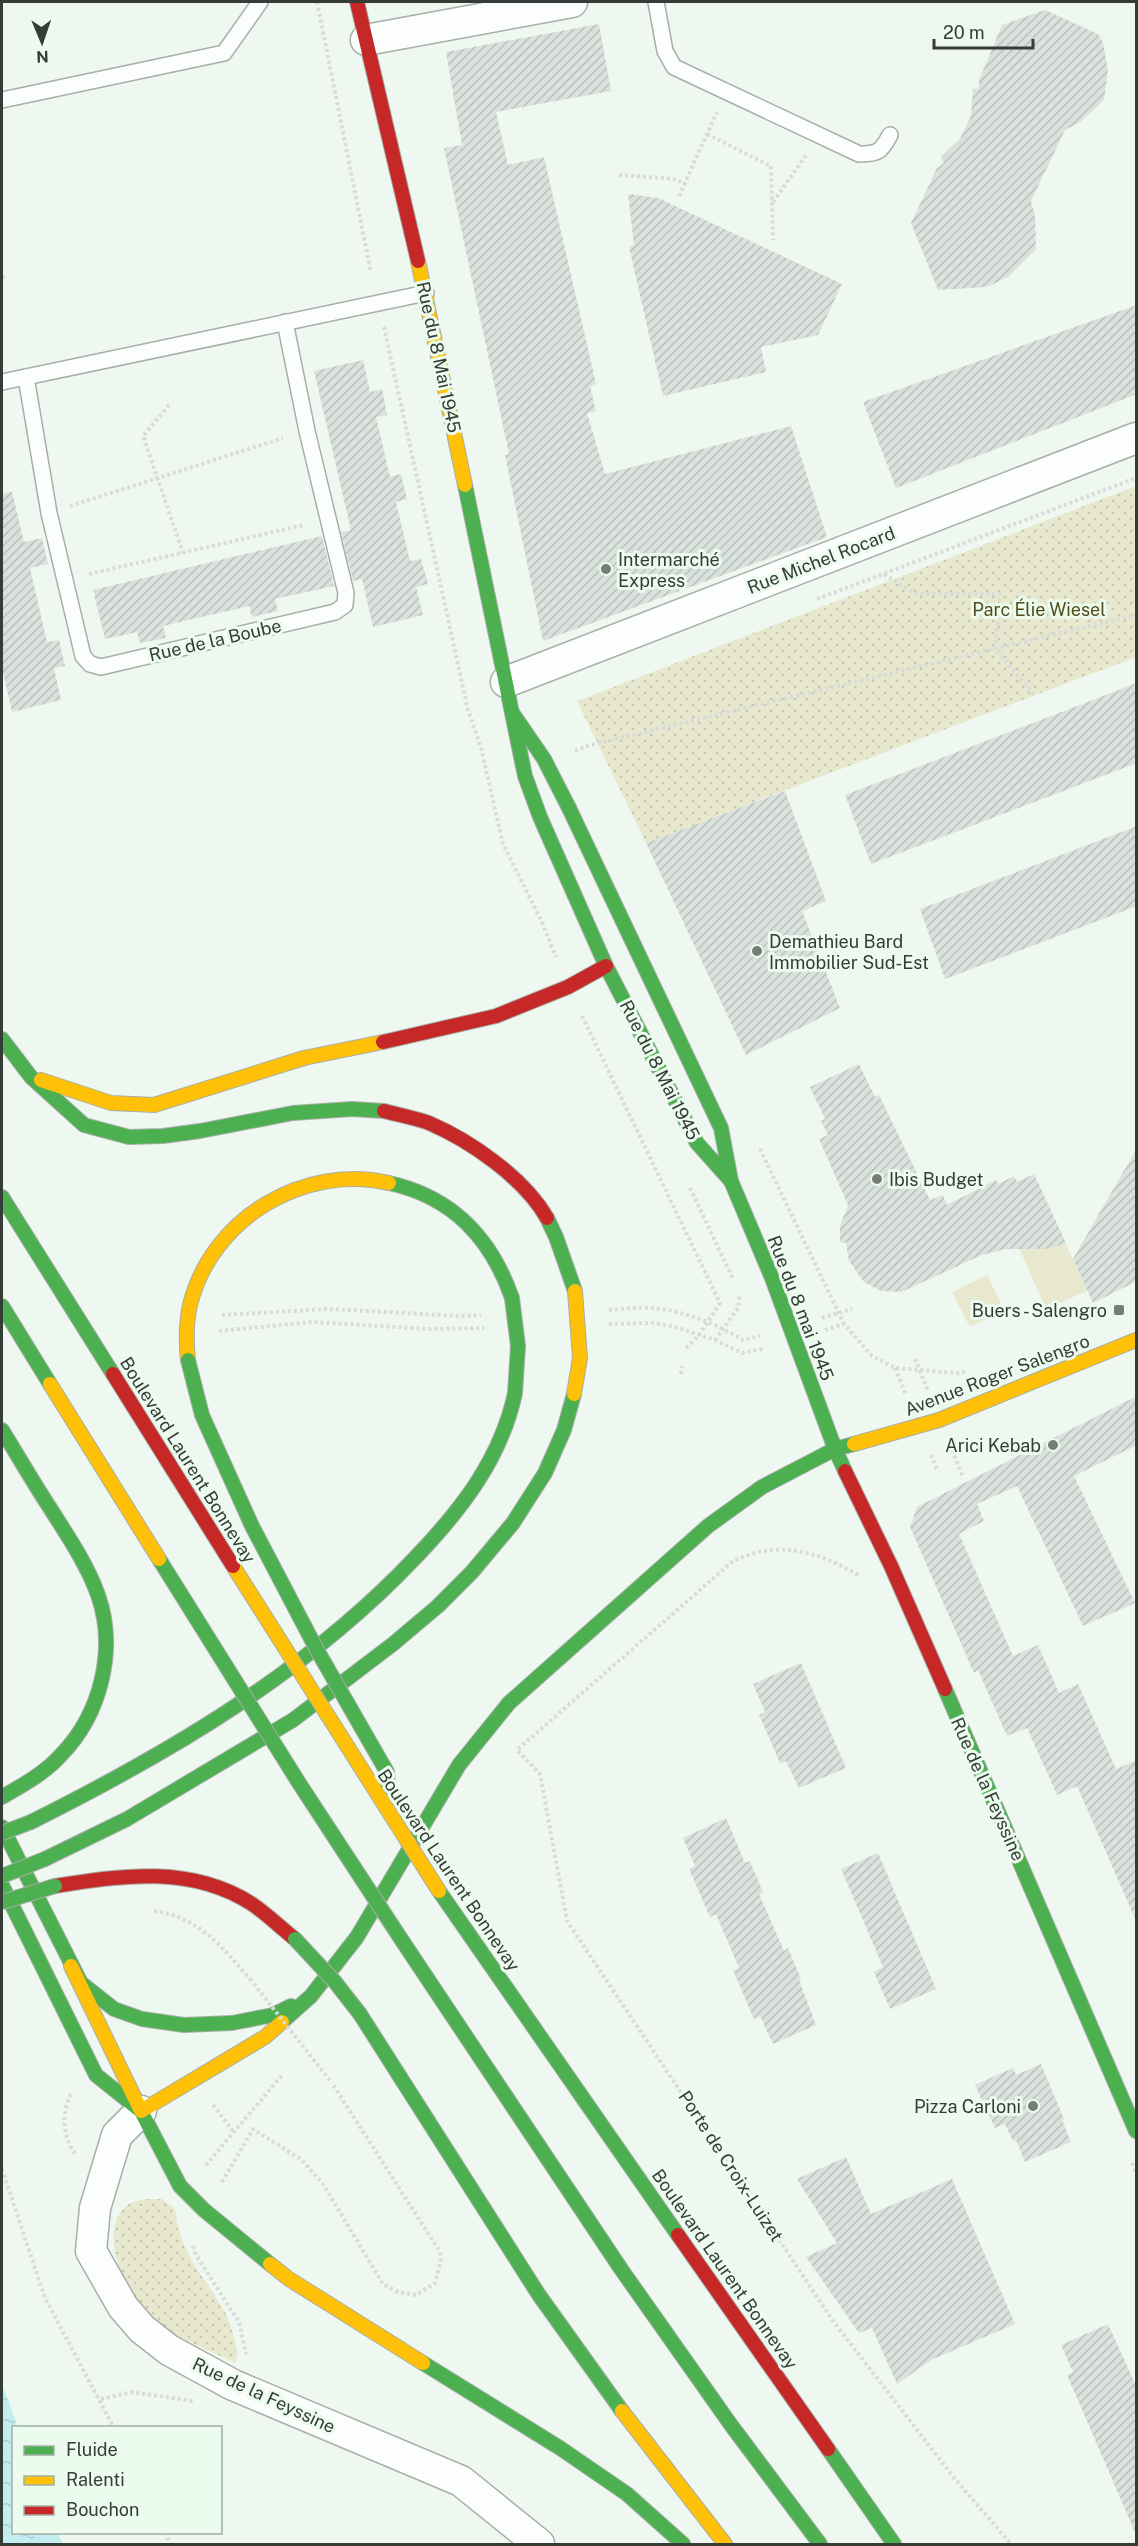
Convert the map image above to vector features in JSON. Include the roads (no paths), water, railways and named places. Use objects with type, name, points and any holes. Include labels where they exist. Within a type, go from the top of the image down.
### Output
[{"type":"main road","name":"Rue du 8 Mai 1945","points":[[357,2],[426,293],[525,776],[540,817],[606,966],[697,1143],[731,1181]]},
{"type":"main road","name":"Rue du 8 Mai 1945","points":[[513,714],[544,759],[721,1128],[731,1181]]},
{"type":"main road","points":[[31,1077],[111,1103],[154,1105],[304,1058],[496,1016],[568,987],[606,966],[642,963]]},
{"type":"main road","points":[[2,1039],[31,1077],[84,1125],[129,1137],[162,1136],[293,1113],[352,1109],[385,1111],[428,1123],[478,1151],[505,1171],[545,1215],[575,1291],[580,1358],[574,1394],[564,1430],[545,1473],[520,1513],[472,1572],[438,1606],[393,1644],[293,1720],[127,1819],[45,1859],[2,1876]]},
{"type":"main road","points":[[2,1833],[31,1822],[133,1770],[261,1690],[371,1603],[406,1570],[473,1491],[493,1460],[511,1418],[518,1346],[512,1298],[504,1272],[478,1233],[454,1214],[415,1191],[387,1181],[338,1178],[297,1189],[276,1198],[238,1224],[223,1240],[196,1288],[187,1323],[188,1360],[201,1415],[252,1526],[317,1650],[387,1772],[389,1815]]},
{"type":"main road","name":"Rue du 8 mai 1945","points":[[731,1181],[772,1278],[835,1449]]},
{"type":"main road","name":"Boulevard Laurent Bonnevay","points":[[2,1197],[389,1815],[439,1891],[894,2544]]},
{"type":"main road","points":[[2,1306],[299,1783],[403,1942],[621,2269],[731,2425],[820,2544]]},
{"type":"main road","name":"Avenue Roger Salengro","points":[[141,2110],[265,2037],[311,1996],[357,1937],[459,1765],[509,1703],[708,1526],[762,1487],[835,1449],[939,1420],[1137,1340]]},
{"type":"main road","points":[[2,1430],[76,1550],[94,1585],[102,1608],[106,1634],[100,1691],[84,1728],[63,1755],[2,1797]]},
{"type":"main road","name":"Rue de la Feyssine","points":[[835,1449],[891,1566],[1137,2131]]},
{"type":"main road","points":[[2,1827],[180,2186],[204,2210],[289,2279],[570,2454],[627,2494],[683,2544]]},
{"type":"main road","points":[[2,1902],[55,1886],[127,1875],[172,1875],[222,1889],[251,1904],[295,1939],[335,1982],[360,2014],[538,2295],[616,2404],[725,2544]]},
{"type":"main road","points":[[2,1885],[96,2075],[141,2110]]},
{"type":"main road","points":[[71,1966],[81,1983],[114,2009],[142,2019],[184,2025],[232,2023],[273,2015],[311,1996]]},
{"type":"street","points":[[366,40],[572,2]]},
{"type":"street","name":"Rue Michel Rocard","points":[[506,682],[1137,438]]},
{"type":"street","name":"Rue de la Feyssine","points":[[141,2110],[117,2135],[95,2208],[91,2251],[123,2307],[142,2329],[169,2350],[233,2385],[461,2481],[539,2544]]},
{"type":"lane","points":[[2,100],[224,53],[260,2]]},
{"type":"lane","points":[[656,2],[665,51],[674,67],[725,93],[859,154],[873,154],[882,150],[890,135]]},
{"type":"lane","points":[[2,382],[426,293]]},
{"type":"lane","name":"Rue de la Boube","points":[[26,377],[49,513],[83,656],[90,664],[102,667],[335,612],[345,605],[346,592],[307,431],[285,322]]},
{"type":"water","points":[[2,2384],[18,2426],[12,2426],[12,2534],[58,2534],[63,2544],[2,2544]]},
{"type":"place","name":"Intermarché Express","points":[[606,569]]},
{"type":"place","name":"Demathieu Bard Immobilier Sud-Est","points":[[757,951]]},
{"type":"place","name":"Ibis Budget","points":[[877,1179]]},
{"type":"place","name":"Buers - Salengro","points":[[1119,1310]]},
{"type":"place","name":"Arici Kebab","points":[[1053,1445]]},
{"type":"place","name":"Pizza Carloni","points":[[1033,2106]]},
{"type":"park label","name":"Parc Élie Wiesel","points":[[1039,609]]}]
